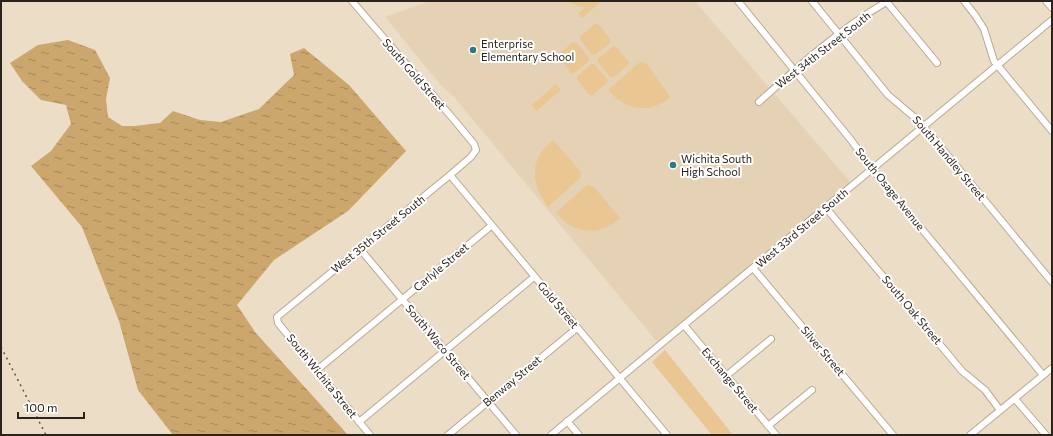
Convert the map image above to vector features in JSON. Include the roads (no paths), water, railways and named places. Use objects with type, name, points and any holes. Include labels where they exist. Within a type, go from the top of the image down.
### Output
[{"type":"street","name":"South Gold Street","points":[[352,1],[455,121],[476,148]]},
{"type":"street","name":"South Osage Avenue","points":[[738,1],[851,140],[872,169],[1043,375]]},
{"type":"street","name":"South Handley Street","points":[[812,1],[888,95],[912,114],[924,127],[1052,282]]},
{"type":"street","name":"West 34th Street South","points":[[759,102],[794,71],[839,35],[887,1]]},
{"type":"street","points":[[887,1],[937,63]]},
{"type":"street","points":[[964,1],[982,25],[991,54],[998,65],[1052,131]]},
{"type":"street","points":[[1046,1],[1052,8]]},
{"type":"street","name":"West 33rd Street South","points":[[551,435],[1052,20]]},
{"type":"street","name":"West 35th Street South","points":[[277,317],[474,155],[476,148]]},
{"type":"street","name":"Gold Street","points":[[450,175],[491,226],[667,435]]},
{"type":"street","name":"South Oak Street","points":[[826,208],[960,369],[983,388],[1000,410]]},
{"type":"street","name":"Carlyle Street","points":[[317,370],[491,226]]},
{"type":"street","name":"South Waco Street","points":[[360,249],[516,435]]},
{"type":"street","name":"Silver Street","points":[[753,268],[893,435]]},
{"type":"street","points":[[359,422],[534,277]]},
{"type":"street","name":"South Wichita Street","points":[[277,317],[277,322],[370,435]]},
{"type":"street","name":"Exchange Street","points":[[684,325],[776,435]]},
{"type":"street","name":"Benway Street","points":[[448,435],[577,328]]},
{"type":"street","points":[[726,376],[771,339]]},
{"type":"street","points":[[970,435],[1052,368]]},
{"type":"street","points":[[768,426],[812,390]]},
{"type":"street","points":[[1015,398],[1046,435]]},
{"type":"street","points":[[567,422],[579,435]]},
{"type":"water","points":[[68,40],[95,50],[110,78],[106,99],[108,117],[122,126],[160,123],[173,111],[200,120],[221,122],[259,109],[294,75],[290,54],[304,48],[349,85],[406,151],[348,211],[274,260],[237,305],[255,332],[348,435],[173,435],[138,390],[119,321],[82,227],[31,166],[51,151],[71,124],[66,105],[41,100],[22,81],[10,63],[38,45]]},
{"type":"railway","points":[[1,347],[46,435]]},
{"type":"place","name":"Enterprise Elementary School","points":[[473,50]]},
{"type":"place","name":"Wichita South High School","points":[[673,165]]}]
